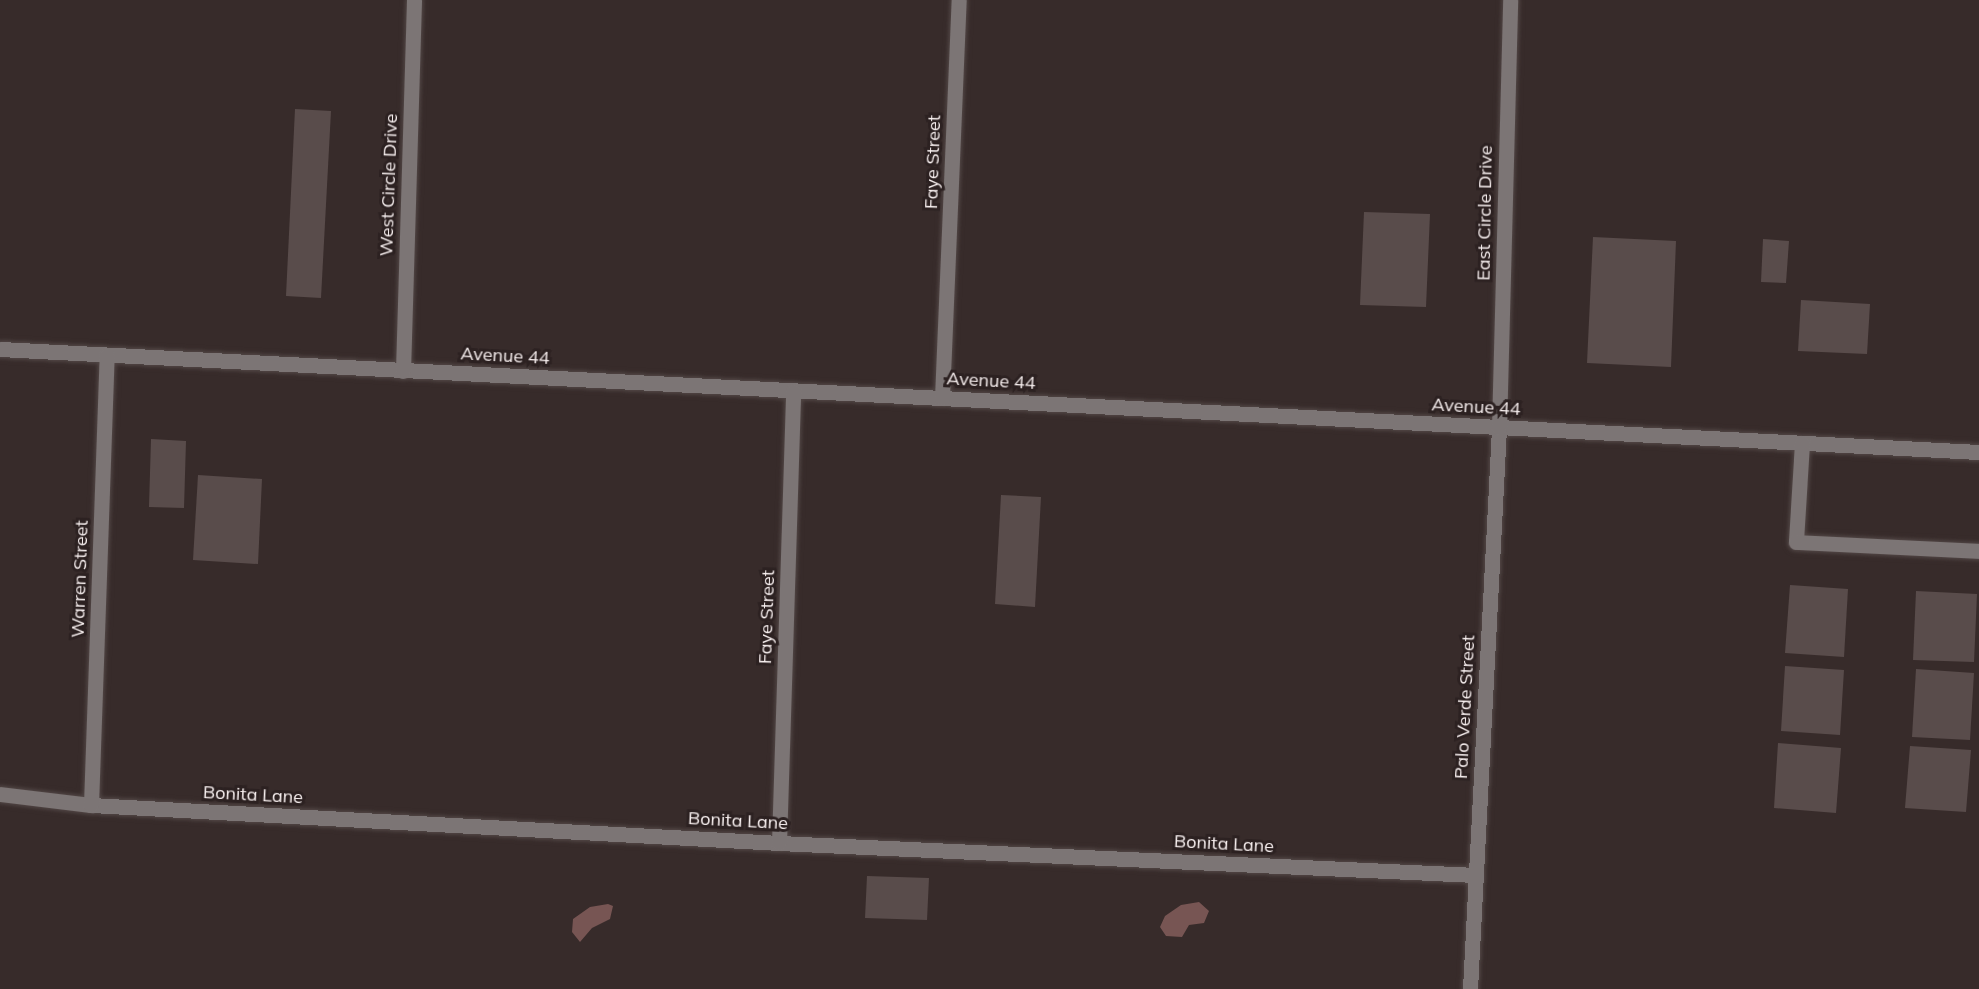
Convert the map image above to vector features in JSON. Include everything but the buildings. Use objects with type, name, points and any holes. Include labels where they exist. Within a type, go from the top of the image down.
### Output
[{"type":"street","name":"West Circle Drive","points":[[403,371],[414,0]]},
{"type":"street","name":"Faye Street","points":[[942,398],[959,0]]},
{"type":"street","name":"East Circle Drive","points":[[1499,428],[1510,0]]},
{"type":"street","name":"Avenue 44","points":[[0,349],[1979,452]]},
{"type":"street","name":"Warren Street","points":[[91,805],[107,355]]},
{"type":"street","name":"Faye Street","points":[[779,843],[793,391]]},
{"type":"street","name":"Palo Verde Street","points":[[1470,989],[1499,428]]},
{"type":"street","points":[[1802,443],[1796,542],[1979,551]]},
{"type":"street","name":"Bonita Lane","points":[[0,794],[91,805],[779,843],[1476,875]]},
{"type":"shaded area","points":[[1199,902],[1209,911],[1204,923],[1189,925],[1182,937],[1166,936],[1160,927],[1165,916],[1181,905]]},
{"type":"shaded area","points":[[608,904],[613,906],[610,919],[592,928],[580,942],[572,932],[573,919],[590,907]]}]
